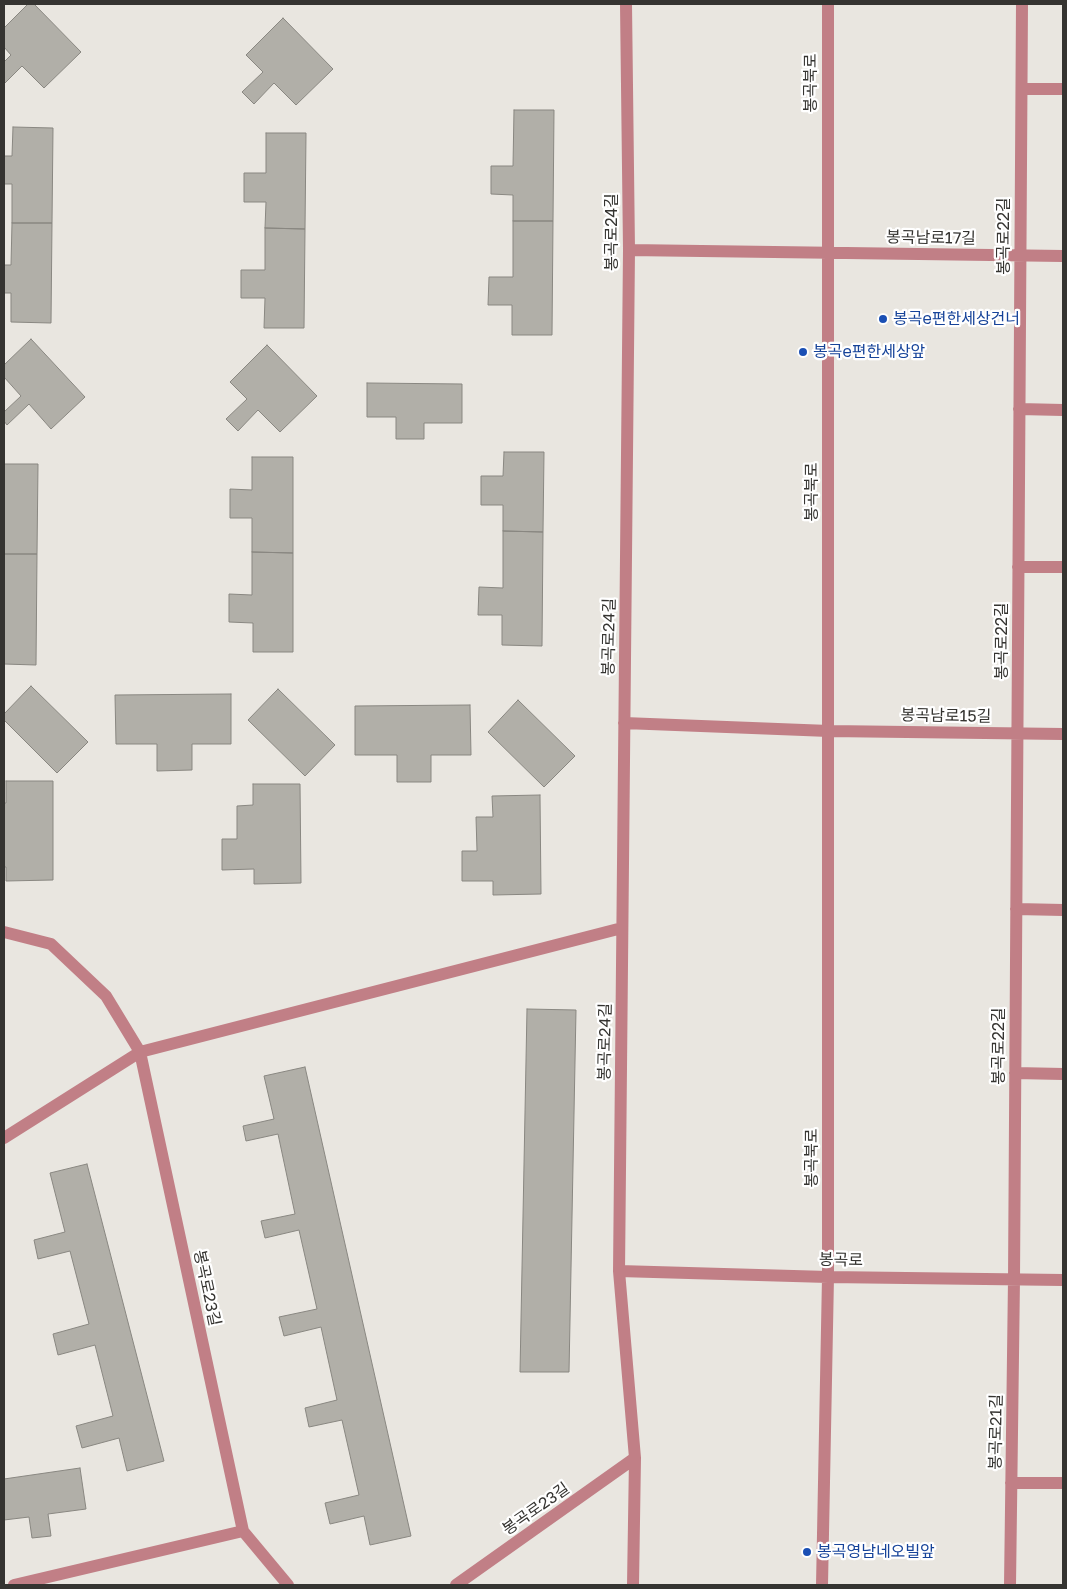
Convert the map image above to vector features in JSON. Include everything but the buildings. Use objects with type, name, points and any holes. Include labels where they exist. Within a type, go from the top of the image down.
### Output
[{"type":"street","name":"봉곡로24길","points":[[619,1271],[629,250],[626,4]]},
{"type":"street","name":"봉곡북로","points":[[822,1585],[828,1277],[828,4]]},
{"type":"street","name":"봉곡로22길","points":[[1014,1279],[1022,4]]},
{"type":"street","points":[[1022,89],[1063,89]]},
{"type":"street","points":[[629,250],[828,253]]},
{"type":"street","name":"봉곡남로17길","points":[[828,253],[1063,256]]},
{"type":"street","points":[[1020,410],[1063,410]]},
{"type":"street","points":[[1018,567],[1063,566]]},
{"type":"street","points":[[624,723],[829,731]]},
{"type":"street","name":"봉곡남로15길","points":[[829,731],[1063,734]]},
{"type":"street","points":[[1016,910],[1063,910]]},
{"type":"street","points":[[4,1138],[140,1052],[622,928]]},
{"type":"street","name":"봉곡로23길","points":[[4,932],[51,944],[106,996],[140,1052],[243,1531],[288,1585]]},
{"type":"street","points":[[1015,1073],[1063,1074]]},
{"type":"street","points":[[619,1271],[635,1458],[633,1585]]},
{"type":"street","name":"봉곡로","points":[[619,1271],[828,1277],[1063,1280]]},
{"type":"street","name":"봉곡로21길","points":[[1010,1585],[1014,1279]]},
{"type":"street","name":"봉곡로23길","points":[[456,1585],[635,1458]]},
{"type":"street","points":[[1011,1483],[1063,1484]]},
{"type":"street","points":[[14,1585],[243,1531]]},
{"type":"place","name":"봉곡e편한세상건너","points":[[883,319]]},
{"type":"place","name":"봉곡e편한세상앞","points":[[803,352]]},
{"type":"place","name":"봉곡영남네오빌앞","points":[[807,1552]]}]
